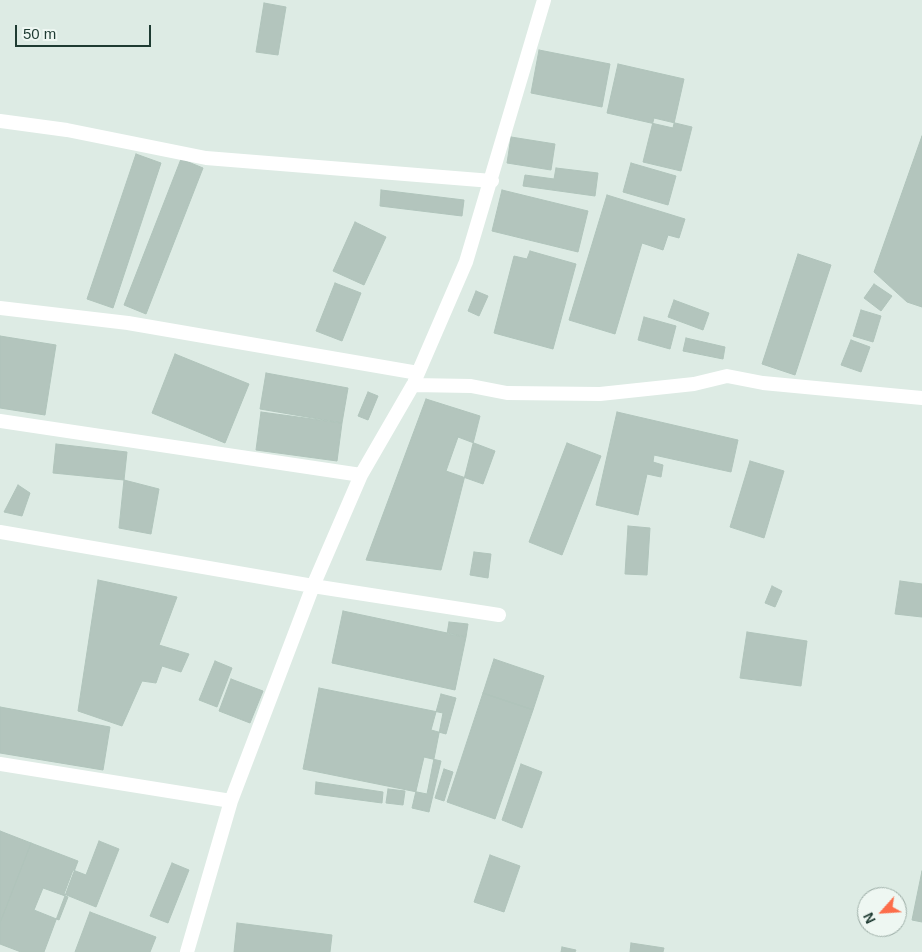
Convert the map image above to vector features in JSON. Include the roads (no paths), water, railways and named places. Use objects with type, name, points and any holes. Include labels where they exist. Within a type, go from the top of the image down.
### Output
[{"type":"street","points":[[187,952],[231,801],[313,586],[361,475],[415,379],[466,262],[492,181],[544,0]]},
{"type":"street","points":[[0,120],[67,130],[206,158],[492,181]]},
{"type":"street","points":[[0,308],[128,322],[415,379],[471,386],[507,393],[600,394],[694,384],[727,376],[763,383],[922,398]]},
{"type":"street","points":[[0,421],[361,475]]},
{"type":"street","points":[[0,532],[313,586],[499,615]]},
{"type":"street","points":[[0,764],[231,801]]}]
